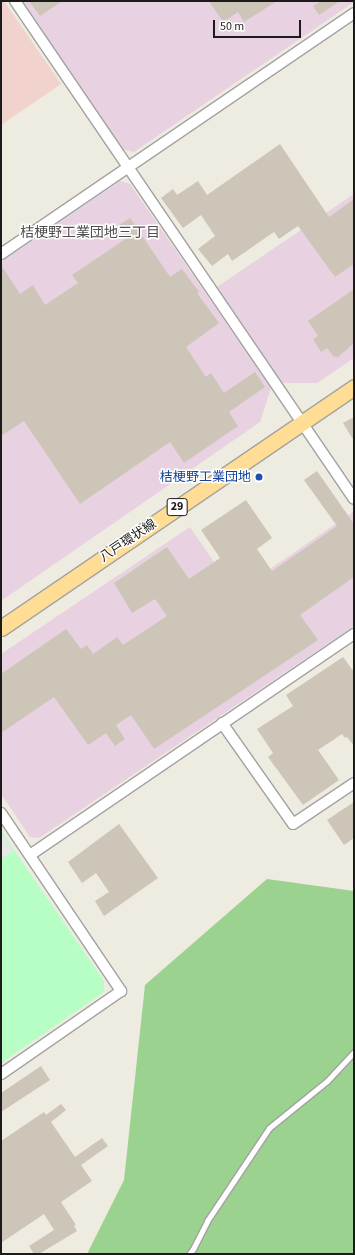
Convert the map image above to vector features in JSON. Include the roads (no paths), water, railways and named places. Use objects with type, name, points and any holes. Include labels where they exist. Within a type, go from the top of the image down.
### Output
[{"type":"main road","name":"八戸環状線","points":[[1,628],[354,386]]},
{"type":"street","points":[[14,1],[354,499]]},
{"type":"street","points":[[1,254],[354,13]]},
{"type":"street","points":[[30,855],[354,634]]},
{"type":"street","points":[[222,723],[293,824],[354,783]]},
{"type":"street","points":[[1,813],[121,991],[1,1074]]},
{"type":"lane","points":[[191,1254],[207,1221],[269,1128],[327,1081],[354,1052]]},
{"type":"place","name":"桔梗野工業団地","points":[[259,477]]},
{"type":"district","name":"桔梗野工業団地三丁目","points":[[90,233]]}]
